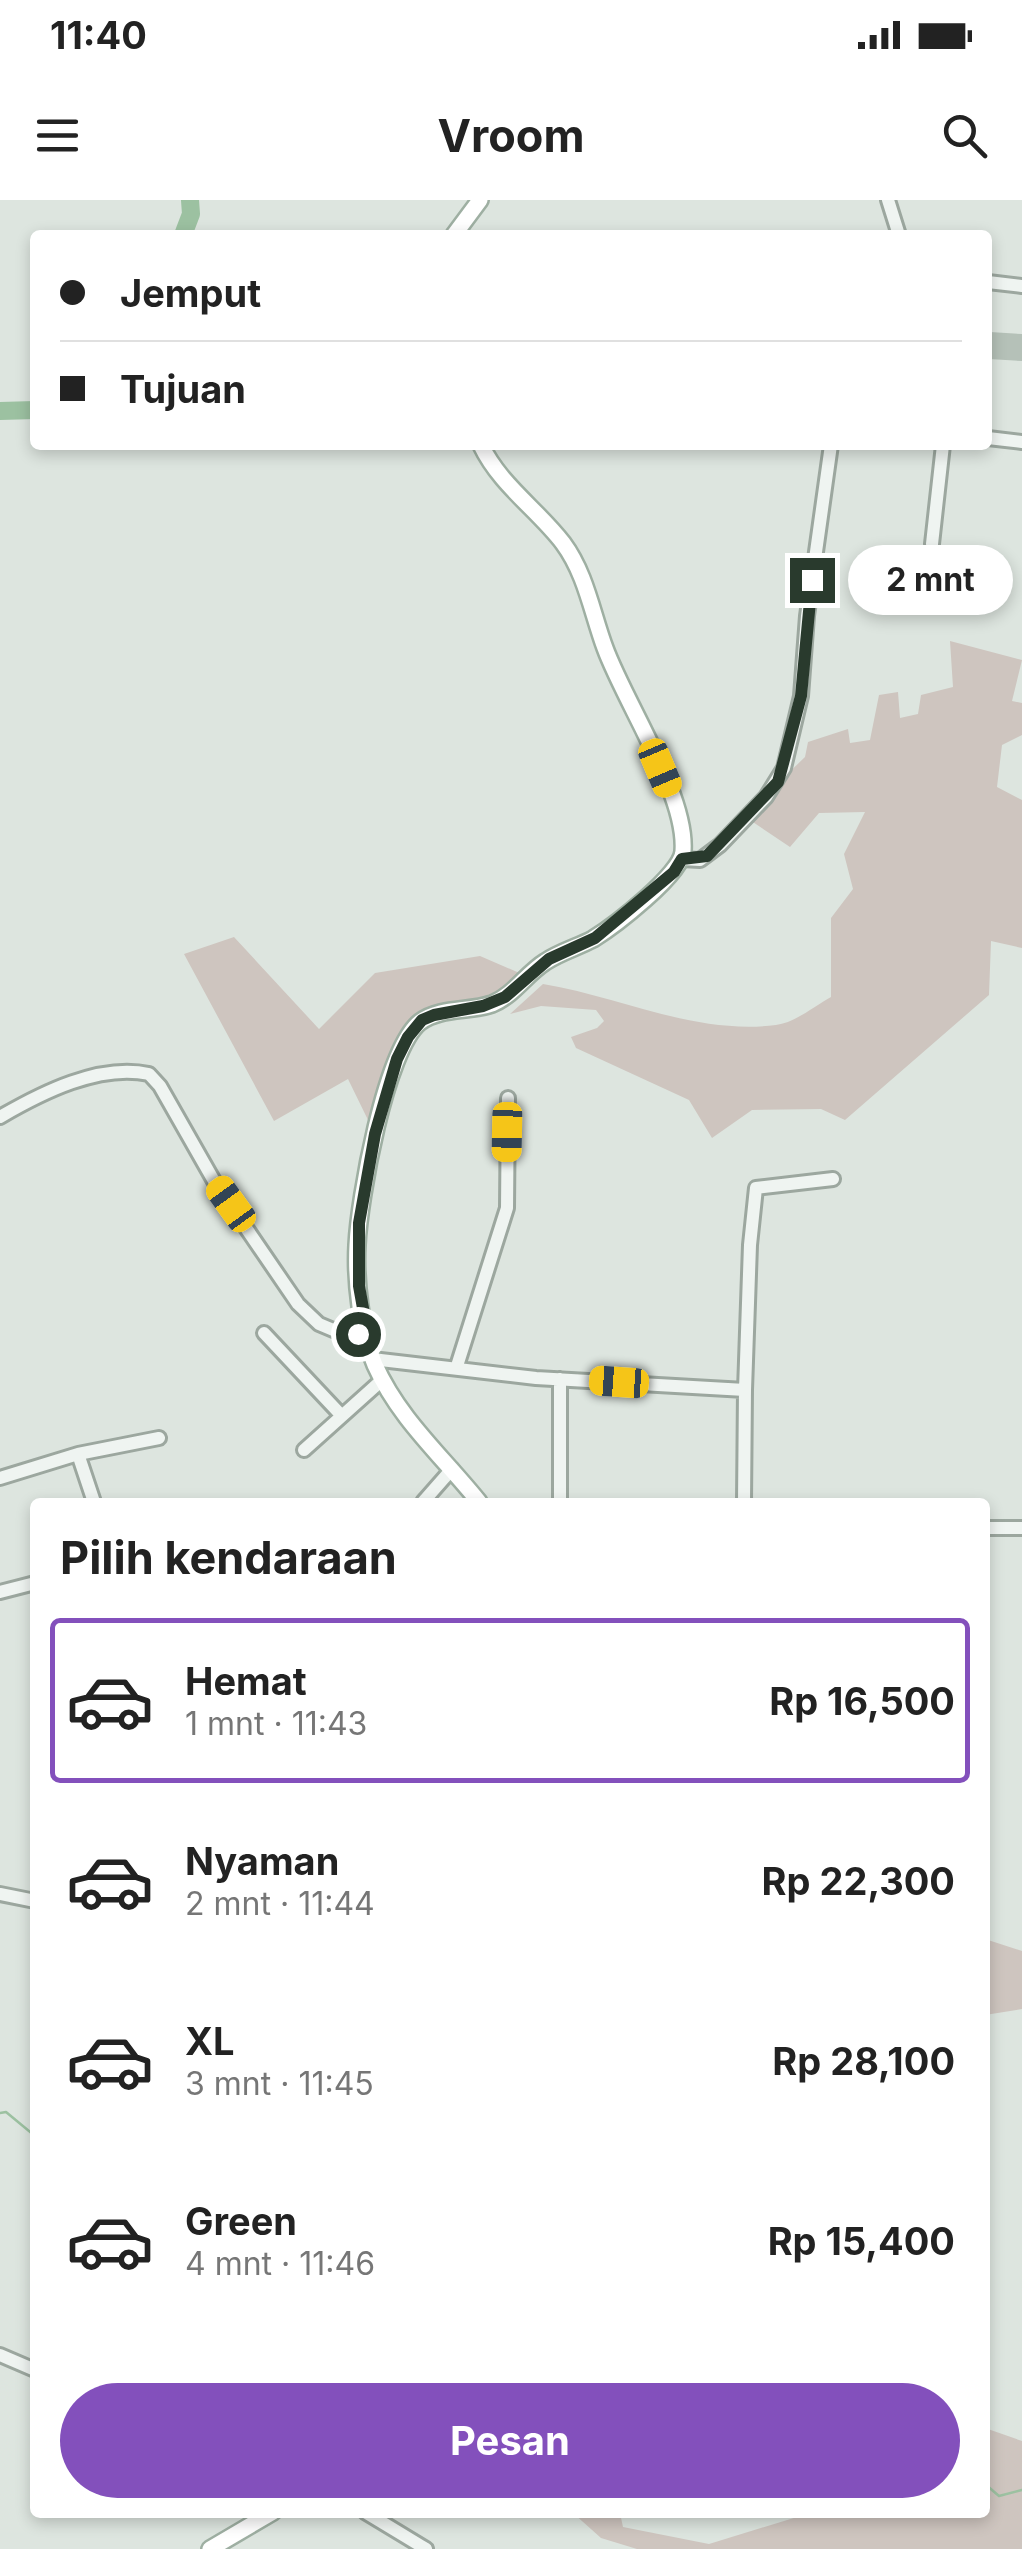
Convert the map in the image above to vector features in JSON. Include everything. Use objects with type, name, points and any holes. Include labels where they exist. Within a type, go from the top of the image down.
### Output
[{"type":"main road","points":[[458,230],[480,200]]},
{"type":"main road","points":[[477,1498],[397,1407],[372,1359],[359,1286],[359,1223],[375,1134],[397,1059],[422,1020],[505,997],[549,959],[595,938],[674,872],[682,859],[678,810],[606,650],[576,564],[564,544],[496,471],[484,450]]},
{"type":"main road","points":[[210,2549],[263,2518]]},
{"type":"street","points":[[888,200],[897,230]]},
{"type":"street","points":[[992,282],[1022,286]]},
{"type":"street","points":[[992,438],[1022,442]]},
{"type":"street","points":[[682,859],[700,860],[720,845],[766,797],[784,768],[801,696],[807,616],[830,450]]},
{"type":"street","points":[[932,544],[942,450]]},
{"type":"street","points":[[0,1118],[36,1097],[88,1078],[115,1073],[149,1074],[160,1086],[214,1181],[298,1304],[318,1324],[338,1332],[368,1336]]},
{"type":"street","points":[[456,1366],[506,1208],[508,1098]]},
{"type":"street","points":[[744,1498],[744,1390],[756,1188],[833,1179]]},
{"type":"street","points":[[264,1333],[342,1416]]},
{"type":"street","points":[[372,1359],[560,1379],[744,1390]]},
{"type":"street","points":[[560,1379],[560,1498]]},
{"type":"street","points":[[304,1450],[382,1380]]},
{"type":"street","points":[[0,1478],[78,1454],[160,1438]]},
{"type":"street","points":[[78,1454],[93,1498]]},
{"type":"street","points":[[427,1498],[452,1468]]},
{"type":"street","points":[[990,1528],[1022,1528]]},
{"type":"street","points":[[0,1592],[30,1584]]},
{"type":"street","points":[[0,1894],[30,1900]]},
{"type":"street","points":[[0,2355],[30,2368]]},
{"type":"street","points":[[374,2518],[426,2549]]},
{"type":"shaded area","points":[[950,641],[1022,660],[1012,701],[1022,703],[1022,735],[1002,745],[997,787],[1022,800],[1022,948],[991,941],[989,995],[845,1120],[821,1109],[752,1110],[712,1138],[689,1100],[576,1048],[571,1037],[597,1028],[604,1021],[596,1010],[541,1006],[510,1014],[543,984],[687,1020],[746,1027],[783,1024],[831,997],[831,918],[853,889],[844,854],[865,812],[819,813],[790,847],[744,816],[805,757],[808,742],[848,729],[850,743],[870,740],[879,695],[898,692],[900,718],[918,714],[921,695],[953,687]]},
{"type":"shaded area","points":[[234,937],[319,1029],[375,973],[480,956],[524,975],[512,986],[408,1034],[384,1122],[368,1120],[348,1079],[274,1121],[184,954]]},
{"type":"shaded area","points":[[990,1941],[1022,1951],[1022,2009],[990,2014]]},
{"type":"shaded area","points":[[990,2430],[1022,2441],[1022,2549],[637,2549],[601,2538],[579,2518],[621,2518],[623,2527],[709,2544],[794,2518],[990,2518]]},
{"type":"building","points":[[992,332],[1022,334],[1022,361],[992,359]]},
{"type":"waterway","points":[[185,230],[191,214],[190,200]]},
{"type":"waterway","points":[[0,411],[30,410]]},
{"type":"waterway","points":[[0,2113],[6,2112],[30,2132]]},
{"type":"waterway","points":[[990,2488],[999,2496],[1022,2490]]},
{"type":"route","points":[[358,1334],[368,1336],[359,1286],[359,1223],[375,1134],[404,1044],[422,1020],[495,1003],[549,959],[595,938],[674,872],[682,859],[700,860],[707,856],[766,797],[784,768],[801,696],[812,580]]}]
